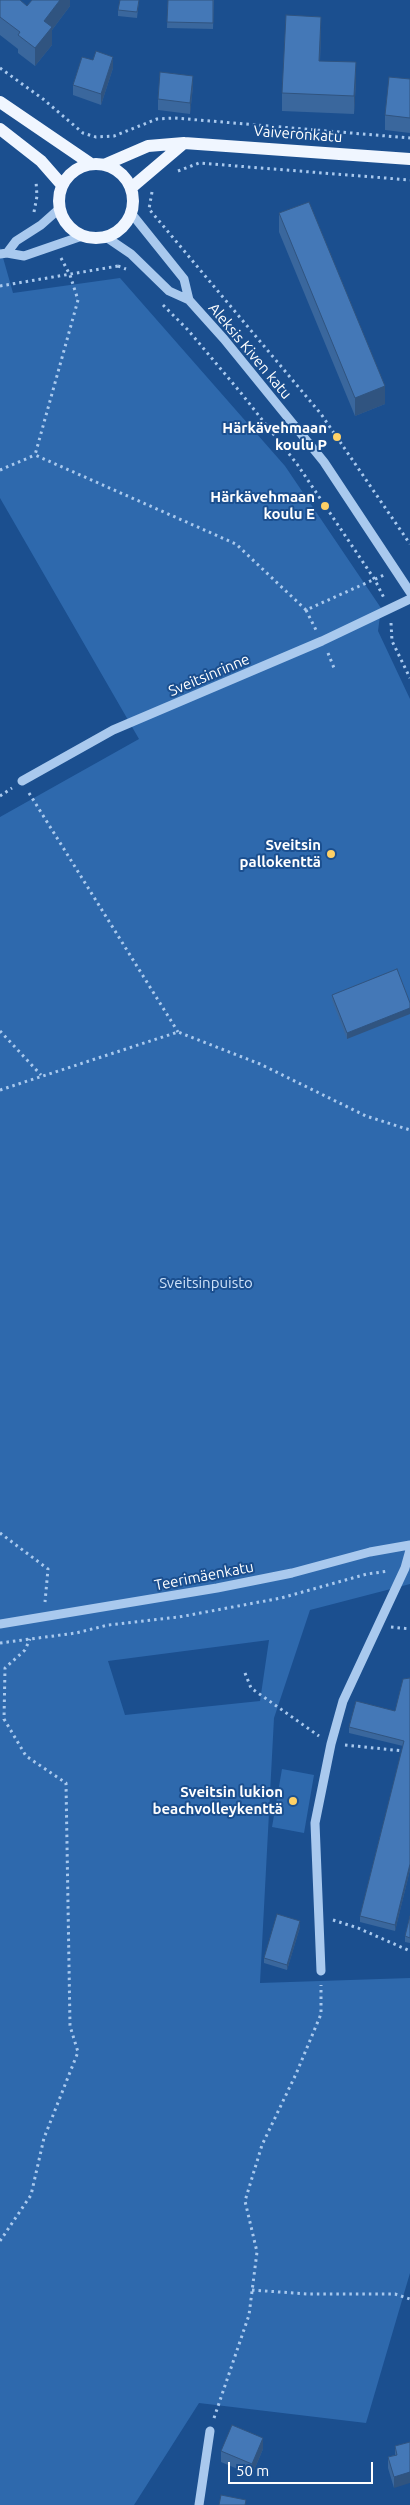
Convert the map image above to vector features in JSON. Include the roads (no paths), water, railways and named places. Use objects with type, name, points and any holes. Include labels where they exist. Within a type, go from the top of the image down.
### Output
[{"type":"main road","points":[[0,102],[98,165],[116,170],[125,178],[131,188],[133,200],[131,213],[126,224],[106,237],[94,238],[82,236],[71,230],[59,209],[59,197],[62,185],[75,171],[98,165]]},
{"type":"main road","points":[[0,129],[41,161],[62,185]]},
{"type":"main road","points":[[131,188],[184,143]]},
{"type":"main road","name":"Vaiveronkatu","points":[[98,165],[148,146],[184,143],[410,159]]},
{"type":"street","points":[[4,254],[16,240],[41,225],[59,209]]},
{"type":"street","name":"Aleksis Kiven katu","points":[[131,213],[149,239],[184,279],[189,300]]},
{"type":"street","points":[[4,254],[24,256],[82,236]]},
{"type":"street","name":"Aleksis Kiven katu","points":[[106,237],[131,254],[170,291],[189,300],[224,339],[324,462],[410,592]]},
{"type":"street","name":"Sveitsinrinne","points":[[22,781],[113,730],[322,641],[410,599]]},
{"type":"street","name":"Teerimäenkatu","points":[[0,1624],[217,1588],[292,1573],[370,1552],[410,1545]]},
{"type":"street","points":[[321,1972],[315,1823],[331,1744],[342,1701],[405,1568],[410,1550]]},
{"type":"street","points":[[199,2505],[210,2430]]},
{"type":"place","name":"Härkävehmaan koulu P","points":[[337,437]]},
{"type":"place","name":"Härkävehmaan koulu E","points":[[325,506]]},
{"type":"place","name":"Sveitsin pallokenttä","points":[[331,854]]},
{"type":"place","name":"Sveitsin lukion beachvolleykenttä","points":[[293,1801]]},
{"type":"park label","name":"Sveitsinpuisto","points":[[206,1283]]}]
